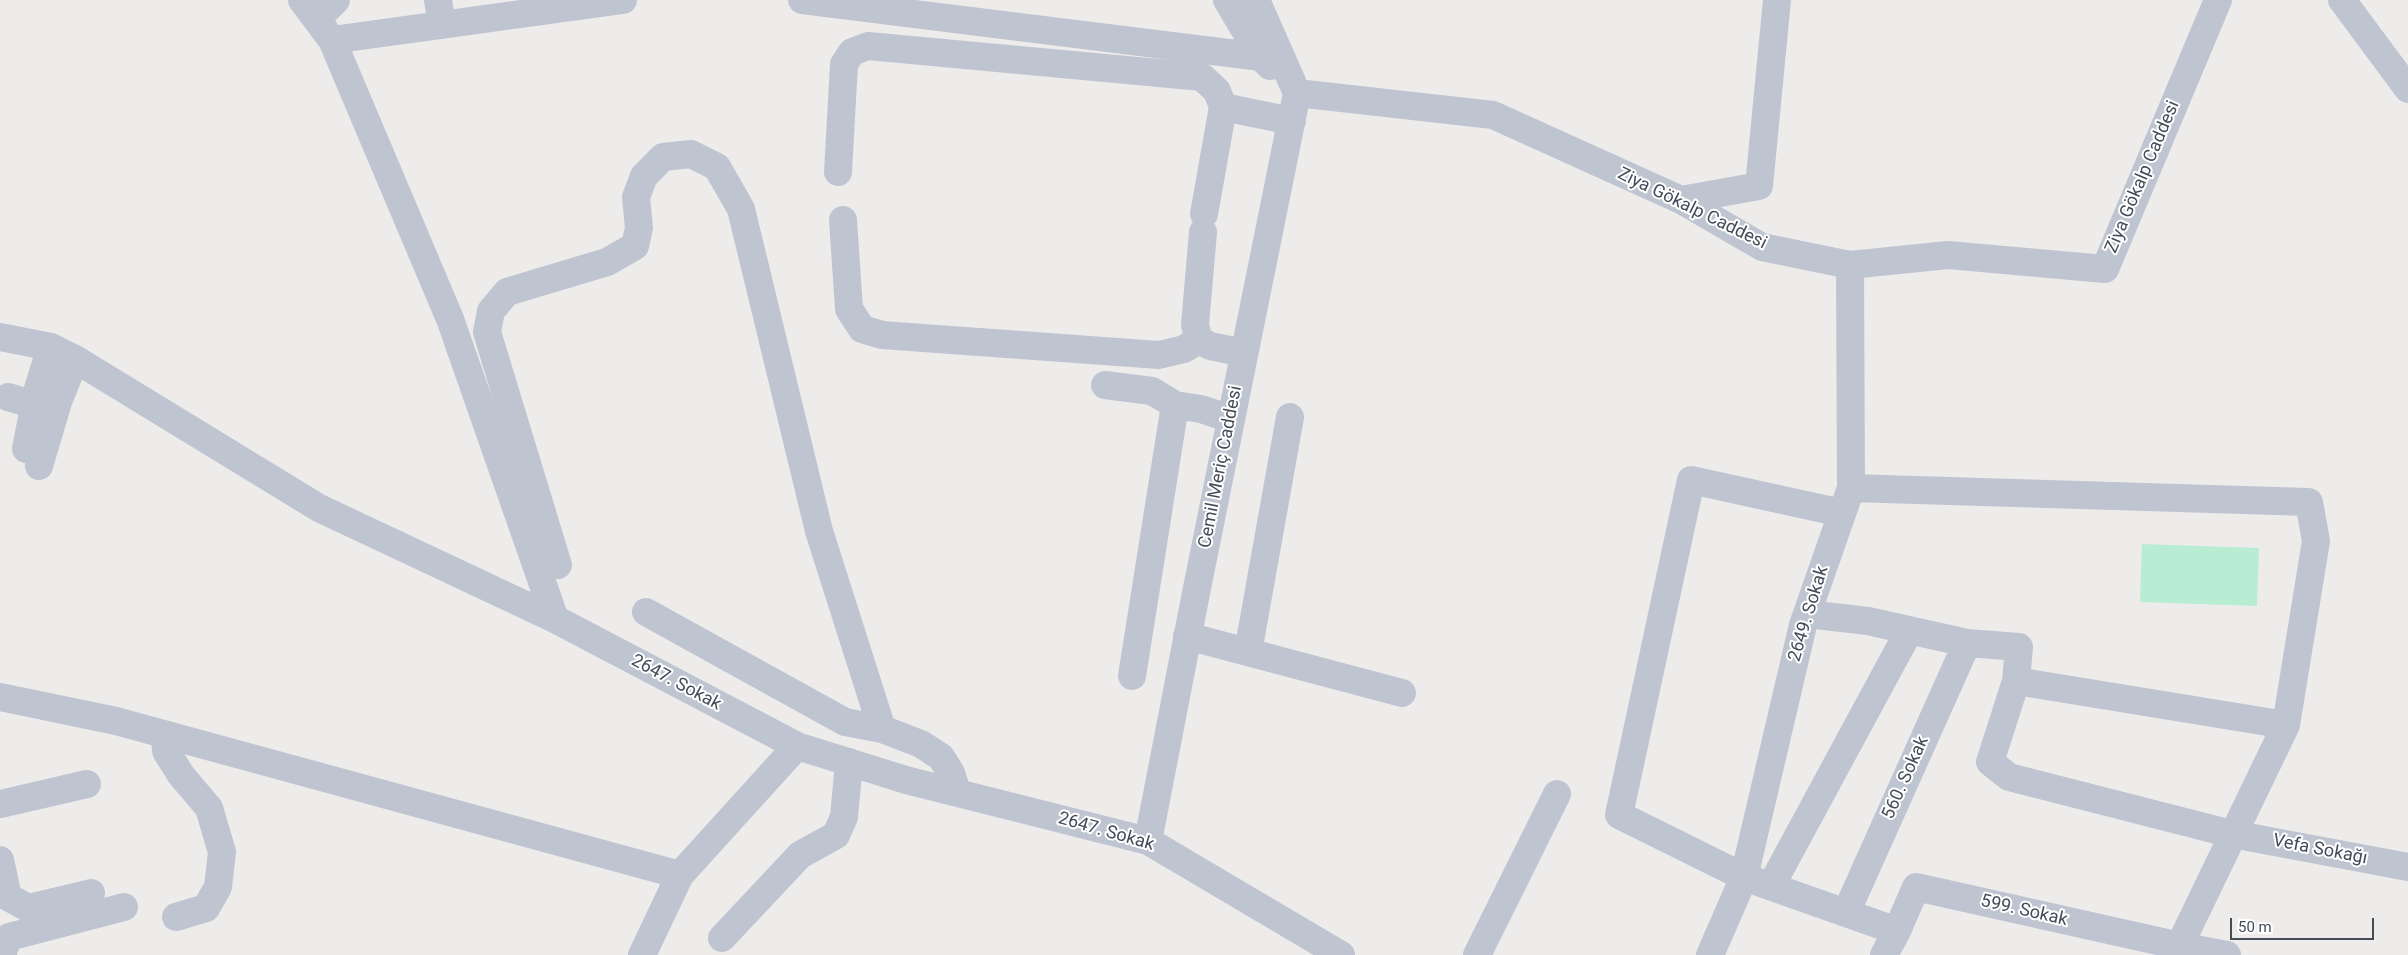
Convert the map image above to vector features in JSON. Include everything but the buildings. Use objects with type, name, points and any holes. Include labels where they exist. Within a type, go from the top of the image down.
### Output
[{"type":"street","points":[[317,20],[336,0]]},
{"type":"street","points":[[317,20],[623,0]]},
{"type":"street","points":[[802,0],[1261,57]]},
{"type":"street","points":[[1227,0],[1261,57],[1298,93]]},
{"type":"street","points":[[1256,0],[1298,93]]},
{"type":"street","points":[[1681,200],[1760,186],[1777,0]]},
{"type":"street","name":"Ziya Gökalp Caddesi","points":[[1298,93],[1492,116],[1681,200],[1762,247],[1850,265],[1948,255],[2105,270],[2218,0]]},
{"type":"street","points":[[2342,0],[2408,89]]},
{"type":"street","points":[[317,20],[450,319],[555,619]]},
{"type":"street","points":[[838,172],[844,64],[852,52],[868,46],[1202,77],[1216,92],[1223,107],[1204,223],[1196,325],[1199,340]]},
{"type":"street","name":"Cemil Meriç Caddesi","points":[[1148,840],[1187,636],[1298,93]]},
{"type":"street","points":[[1223,107],[1292,121]]},
{"type":"street","points":[[558,565],[486,332],[491,311],[507,292],[607,262],[635,246],[639,228],[636,197],[644,176],[663,157],[691,154],[717,167],[741,209],[819,531],[882,729]]},
{"type":"street","points":[[843,220],[849,309],[862,329],[882,335],[1159,355],[1184,349],[1199,340]]},
{"type":"street","name":"2649. Sokak","points":[[1710,955],[1744,877],[1807,614],[1851,488],[1850,265]]},
{"type":"street","name":"2647. Sokak","points":[[0,337],[51,347],[75,359],[319,508],[555,619],[796,746],[906,780],[1148,840],[1341,955]]},
{"type":"street","points":[[1199,340],[1210,346],[1244,353]]},
{"type":"street","points":[[51,347],[35,404],[33,458],[75,359]]},
{"type":"street","points":[[1105,385],[1152,391],[1175,405],[1231,419]]},
{"type":"street","points":[[8,397],[35,404]]},
{"type":"street","points":[[1132,676],[1175,405]]},
{"type":"street","points":[[1248,652],[1290,417]]},
{"type":"street","points":[[1842,513],[1691,480],[1619,815],[1744,877],[1897,932],[1884,955]]},
{"type":"street","points":[[1851,488],[2309,502],[2316,541],[2286,725],[2272,758],[2232,834],[2177,951],[2227,955]]},
{"type":"street","points":[[646,612],[845,722],[882,729],[921,744],[942,757],[951,773],[957,792]]},
{"type":"street","points":[[1807,614],[1868,621],[1909,632],[1967,643],[2019,647],[2016,681],[2286,725]]},
{"type":"street","points":[[1771,886],[1909,632]]},
{"type":"street","points":[[1187,636],[1402,693]]},
{"type":"street","name":"560. Sokak","points":[[1846,913],[1967,643]]},
{"type":"street","name":"Vefa Sokağı","points":[[2016,681],[1990,762],[2009,777],[2232,834],[2408,866]]},
{"type":"street","points":[[0,697],[116,721],[680,875]]},
{"type":"street","points":[[165,734],[166,751],[181,775],[209,808],[222,852],[218,887],[206,908],[176,917]]},
{"type":"street","points":[[642,955],[680,875],[796,746]]},
{"type":"street","points":[[722,938],[800,855],[836,836],[844,817],[849,762]]},
{"type":"street","points":[[0,804],[87,784]]},
{"type":"street","points":[[1477,955],[1556,794]]},
{"type":"street","points":[[0,860],[8,896],[28,908],[91,893]]},
{"type":"street","name":"599. Sokak","points":[[1897,932],[1916,887],[2177,951]]},
{"type":"street","points":[[3,955],[2,951],[9,937],[124,907]]},
{"type":"green space","points":[[2142,544],[2259,548],[2257,606],[2140,602]]}]
